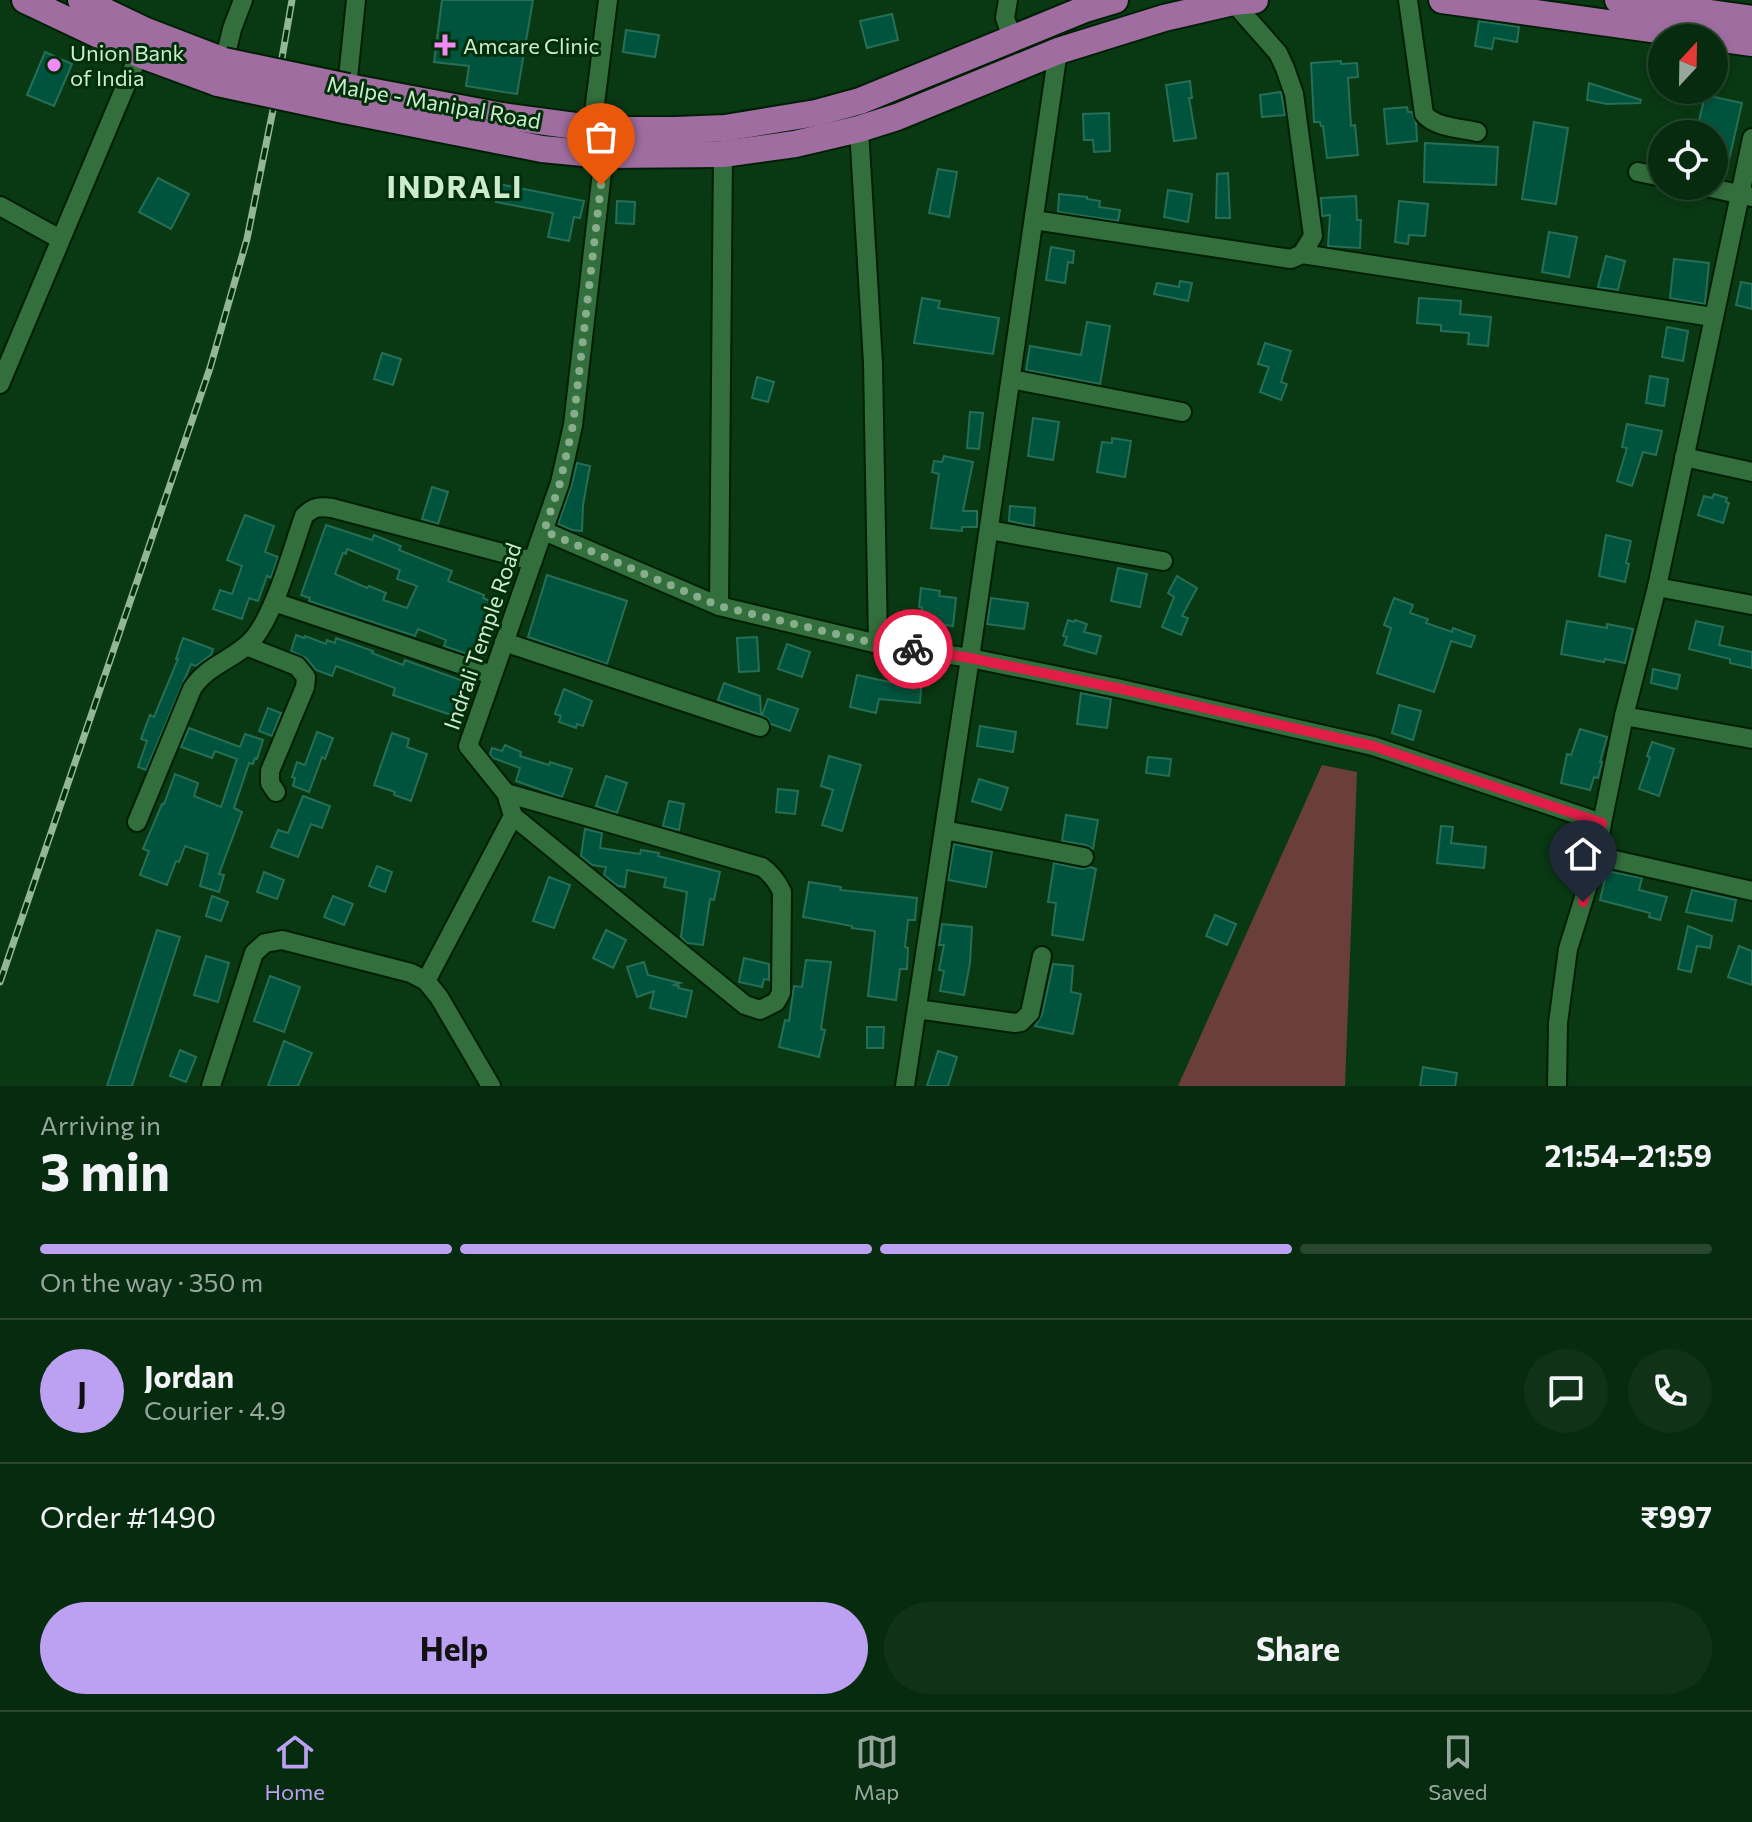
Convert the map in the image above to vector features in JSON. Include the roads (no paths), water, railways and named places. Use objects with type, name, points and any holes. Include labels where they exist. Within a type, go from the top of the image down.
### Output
[{"type":"highway","points":[[25,0],[139,54],[221,72]]},
{"type":"highway","name":"Malpe - Manipal Road","points":[[81,0],[221,72],[346,98],[592,128],[688,130],[789,118],[860,101],[1085,9],[1115,0]]},
{"type":"highway","points":[[1442,0],[1750,20]]},
{"type":"highway","points":[[1618,0],[1750,20]]},
{"type":"highway","points":[[346,98],[542,149],[604,155],[723,154],[795,144],[859,129],[897,117],[1058,51],[1164,18],[1244,1]]},
{"type":"highway","points":[[789,118],[795,144]]},
{"type":"street","points":[[221,72],[243,0]]},
{"type":"street","points":[[346,98],[356,0]]},
{"type":"street","points":[[592,128],[608,0]]},
{"type":"street","points":[[1008,0],[1005,18],[1013,40]]},
{"type":"street","points":[[1408,0],[1424,114],[1436,123],[1477,132]]},
{"type":"street","points":[[1034,220],[1291,259],[1302,254],[1313,236],[1294,94],[1278,53],[1244,1]]},
{"type":"street","points":[[905,1086],[1058,51]]},
{"type":"street","points":[[0,384],[139,54]]},
{"type":"street","points":[[859,129],[873,363],[878,644]]},
{"type":"street","points":[[1557,1086],[1558,1023],[1568,949],[1597,856],[1624,716],[1657,587],[1713,317],[1745,196],[1752,138]]},
{"type":"street","points":[[719,606],[723,154]]},
{"type":"street","name":"Indrali Temple Road","points":[[513,816],[506,793],[468,746],[560,483],[573,425],[604,155]]},
{"type":"street","points":[[1638,172],[1648,174]]},
{"type":"street","points":[[0,206],[60,239]]},
{"type":"street","points":[[1302,254],[1713,317]]},
{"type":"street","points":[[1011,379],[1182,412]]},
{"type":"street","points":[[1684,457],[1752,472]]},
{"type":"street","points":[[137,822],[198,678],[246,646],[260,629],[274,602],[304,516],[310,510],[320,506],[533,561]]},
{"type":"street","points":[[989,530],[1163,561]]},
{"type":"street","points":[[544,531],[719,606],[878,644],[970,658],[1117,688],[1373,746],[1602,823]]},
{"type":"street","points":[[1657,587],[1752,605]]},
{"type":"street","points":[[274,602],[492,675]]},
{"type":"street","points":[[504,642],[760,727]]},
{"type":"street","points":[[246,646],[297,666],[306,677],[305,687],[270,771],[270,783],[276,792]]},
{"type":"street","points":[[1624,716],[1752,739]]},
{"type":"street","points":[[426,981],[513,816],[745,1005],[760,1010],[776,1002],[781,993],[782,892],[777,880],[762,867],[506,793]]},
{"type":"street","points":[[944,830],[1084,857]]},
{"type":"street","points":[[1597,856],[1752,891]]},
{"type":"street","points":[[211,1086],[254,953],[265,943],[282,940],[411,973],[426,981],[439,997],[491,1086]]},
{"type":"street","points":[[917,1009],[1021,1022],[1030,1013],[1042,956]]},
{"type":"railway","points":[[0,982],[210,368],[247,239],[292,0]]},
{"type":"place","name":"Amcare Clinic","points":[[445,45]]},
{"type":"place","name":"Union Bank of India","points":[[54,65]]},
{"type":"district","name":"INDRALI","points":[[455,185]]}]
